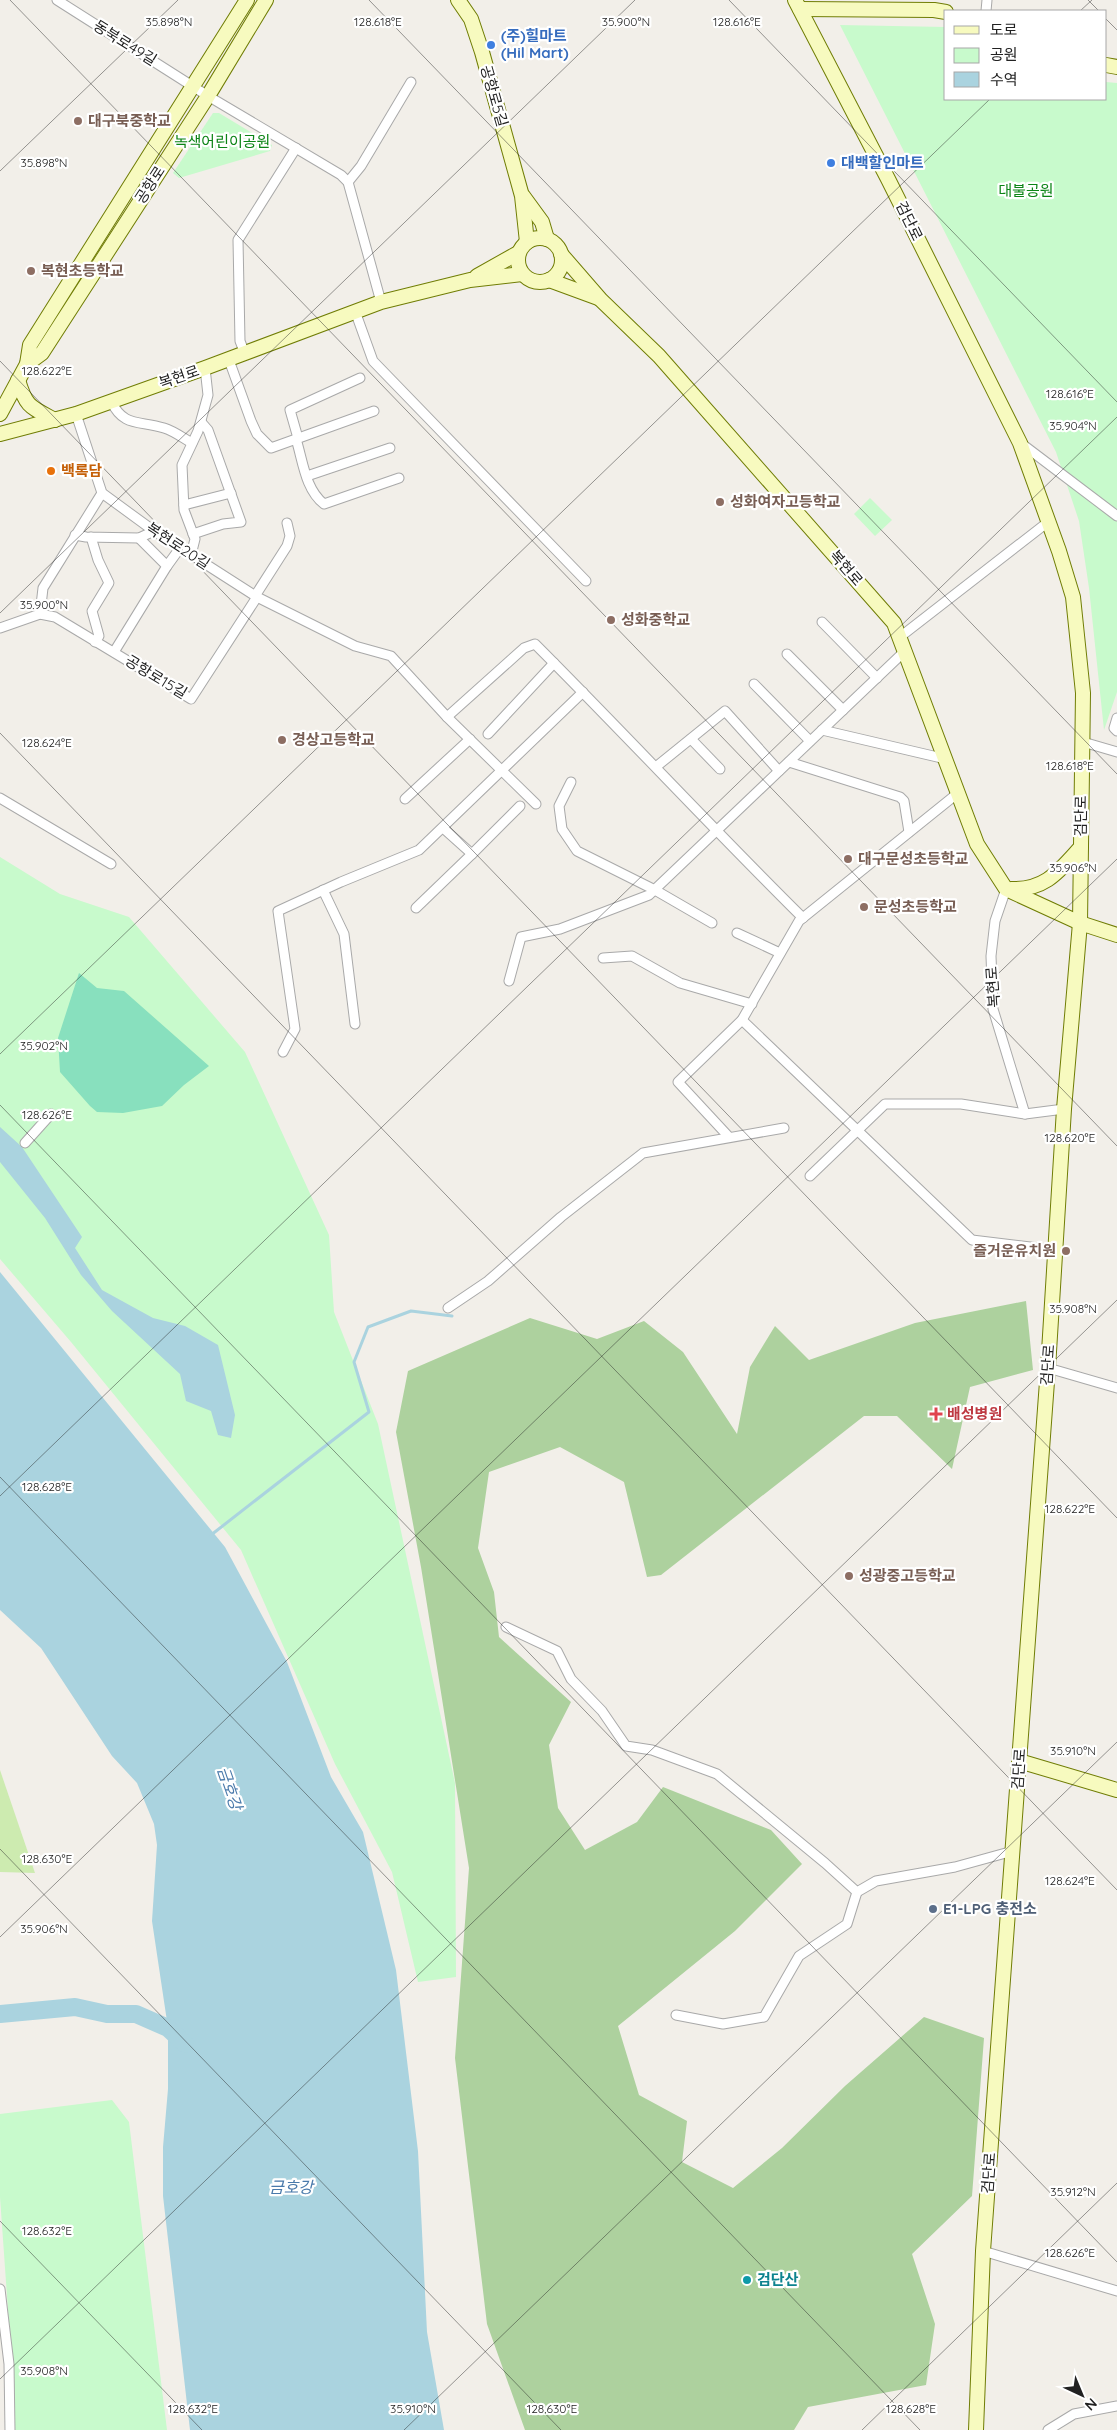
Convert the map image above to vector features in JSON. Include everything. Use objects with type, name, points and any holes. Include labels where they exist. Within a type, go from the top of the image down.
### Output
[{"type":"main road","name":"공항로","points":[[0,414],[27,364],[30,345],[247,0]]},
{"type":"main road","name":"공항로","points":[[27,364],[42,353],[208,96],[266,0]]},
{"type":"main road","name":"공항로5길","points":[[458,0],[471,19],[482,52],[522,196]]},
{"type":"main road","points":[[798,5],[835,4],[944,12]]},
{"type":"main road","name":"검단로","points":[[798,5],[888,179],[1020,443],[1073,597],[1083,693],[1080,924],[1064,1109],[1048,1368],[983,2251],[976,2430]]},
{"type":"main road","points":[[522,196],[542,222],[547,239],[558,248],[561,254],[560,269],[549,280]]},
{"type":"main road","points":[[522,196],[522,248],[519,268],[522,274],[534,281],[549,280],[601,300]]},
{"type":"main road","points":[[470,280],[522,248],[533,239],[547,239]]},
{"type":"main road","name":"복현로","points":[[561,254],[601,300],[660,356],[894,623],[977,844],[1006,889]]},
{"type":"main road","points":[[470,280],[522,274]]},
{"type":"main road","name":"복현로","points":[[0,434],[76,414],[111,400],[229,360],[380,302],[470,280]]},
{"type":"main road","points":[[18,380],[24,399],[31,408],[54,420]]},
{"type":"main road","points":[[1006,889],[1028,890],[1054,877],[1081,847]]},
{"type":"main road","points":[[1006,889],[1080,924],[1117,935]]},
{"type":"main road","points":[[1019,1761],[1117,1790]]},
{"type":"street","name":"동북로49길","points":[[57,0],[194,85],[208,96],[341,175],[348,182]]},
{"type":"street","points":[[380,302],[348,182],[361,166],[411,82]]},
{"type":"street","points":[[245,354],[240,342],[238,240],[296,148]]},
{"type":"street","points":[[355,311],[373,360],[586,581]]},
{"type":"street","points":[[229,360],[258,434],[271,448],[374,411]]},
{"type":"street","points":[[191,555],[195,539],[184,505],[182,465],[201,422],[208,395],[205,368]]},
{"type":"street","points":[[360,378],[290,410],[307,476],[315,497],[324,504],[399,478]]},
{"type":"street","points":[[111,400],[117,414],[132,423],[145,423],[166,429],[192,443]]},
{"type":"street","points":[[0,628],[40,614],[44,588],[102,493],[76,414]]},
{"type":"street","points":[[193,534],[223,524],[241,522],[208,430],[201,422]]},
{"type":"street","name":"검단로","points":[[1020,443],[1117,516]]},
{"type":"street","points":[[307,476],[390,448]]},
{"type":"street","name":"복현로20길","points":[[102,493],[154,531],[256,597],[355,646],[391,656],[447,716],[536,804]]},
{"type":"street","points":[[184,505],[231,493]]},
{"type":"street","points":[[900,636],[1048,522]]},
{"type":"street","points":[[256,597],[287,546],[290,536],[287,523]]},
{"type":"street","points":[[74,537],[139,538],[154,531]]},
{"type":"street","points":[[91,538],[109,584],[92,611],[99,636],[95,642]]},
{"type":"street","points":[[139,538],[167,566]]},
{"type":"street","points":[[114,652],[180,548]]},
{"type":"street","name":"공항로15길","points":[[40,614],[55,617],[191,699],[256,597]]},
{"type":"street","points":[[822,622],[877,678]]},
{"type":"street","points":[[447,716],[524,648],[535,644],[803,918]]},
{"type":"street","points":[[510,982],[521,937],[560,929],[649,895],[905,651]]},
{"type":"street","points":[[787,654],[843,710]]},
{"type":"street","points":[[488,734],[554,663]]},
{"type":"street","points":[[754,684],[810,741]]},
{"type":"street","points":[[283,1052],[296,1029],[278,911],[419,850],[583,692]]},
{"type":"street","points":[[656,766],[725,711],[779,771]]},
{"type":"street","points":[[1117,718],[1114,728],[1117,731]]},
{"type":"street","points":[[822,730],[946,758]]},
{"type":"street","points":[[406,799],[470,739]]},
{"type":"street","points":[[691,739],[720,769]]},
{"type":"street","points":[[1082,742],[1117,752]]},
{"type":"street","points":[[789,762],[900,797],[904,801],[909,832]]},
{"type":"street","points":[[571,782],[559,806],[562,829],[577,851],[655,890],[712,923]]},
{"type":"street","points":[[729,1137],[678,1082],[742,1020],[780,953],[803,918],[958,793]]},
{"type":"street","points":[[0,798],[111,864]]},
{"type":"street","points":[[416,908],[520,806]]},
{"type":"street","points":[[443,828],[472,854]]},
{"type":"street","name":"복현로","points":[[1006,889],[995,921],[992,947],[993,1009],[1025,1114]]},
{"type":"street","points":[[323,890],[344,934],[355,1024]]},
{"type":"street","points":[[737,933],[780,953]]},
{"type":"street","points":[[603,958],[632,956],[680,983],[752,1004]]},
{"type":"street","points":[[742,1020],[972,1240],[1056,1250]]},
{"type":"street","points":[[810,1176],[884,1104],[961,1104],[1025,1114],[1064,1109]]},
{"type":"street","points":[[25,1143],[51,1114]]},
{"type":"street","points":[[448,1308],[488,1281],[561,1217],[643,1152],[784,1128]]},
{"type":"street","points":[[1048,1368],[1117,1388]]},
{"type":"street","points":[[506,1627],[557,1651],[572,1680],[602,1711],[626,1746],[652,1750],[717,1774],[825,1863],[856,1892]]},
{"type":"street","points":[[676,2015],[722,2024],[764,2017],[799,1956],[848,1924],[856,1892],[876,1881],[955,1867],[1013,1851]]},
{"type":"street","points":[[983,2251],[1117,2291]]},
{"type":"street","points":[[0,2289],[9,2364],[10,2430]]},
{"type":"street","points":[[1048,2430],[1074,2414],[1117,2406]]},
{"type":"green space","name":"대불공원","points":[[840,25],[944,27],[944,100],[1107,100],[1107,82],[1117,83],[1117,692],[1104,730],[1089,588],[1079,521],[1056,452]]},
{"type":"green space","name":"녹색어린이공원","points":[[213,113],[219,113],[272,145],[270,151],[179,178],[173,173]]},
{"type":"green space","points":[[870,498],[892,520],[875,536],[854,514]]},
{"type":"green space","points":[[0,857],[60,894],[129,917],[245,1052],[329,1235],[334,1312],[378,1424],[455,1783],[456,1977],[418,1982],[392,1872],[335,1764],[241,1550],[71,1342],[0,1259]]},
{"type":"green space","points":[[79,973],[97,988],[124,991],[209,1066],[184,1085],[162,1106],[123,1113],[97,1112],[60,1072],[58,1038]]},
{"type":"green space","points":[[1026,1301],[1033,1370],[970,1387],[952,1469],[897,1416],[864,1416],[661,1575],[647,1577],[624,1482],[560,1447],[489,1472],[478,1548],[494,1592],[499,1637],[571,1702],[549,1745],[558,1808],[585,1850],[637,1822],[663,1787],[771,1830],[802,1864],[735,1931],[618,2026],[639,2095],[687,2121],[682,2162],[733,2188],[782,2148],[845,2086],[924,2017],[984,2038],[972,2196],[912,2254],[935,2324],[926,2385],[808,2407],[794,2430],[525,2430],[487,2324],[455,2058],[469,1868],[421,1567],[396,1432],[408,1371],[530,1318],[597,1339],[644,1321],[683,1352],[737,1434],[750,1367],[775,1326],[809,1360],[915,1323]]},
{"type":"green space","points":[[0,1770],[35,1873],[0,1872]]},
{"type":"green space","points":[[112,2100],[129,2122],[167,2430],[11,2430],[13,2381],[0,2197],[0,2114]]},
{"type":"water","points":[[0,1127],[22,1147],[82,1237],[75,1248],[102,1290],[153,1318],[185,1326],[218,1345],[235,1415],[231,1438],[218,1435],[211,1411],[186,1401],[180,1374],[112,1311],[81,1275],[45,1218],[0,1162]]},
{"type":"water","name":"금호강","points":[[0,1272],[225,1547],[287,1662],[331,1777],[363,1832],[396,1970],[418,2151],[427,2332],[444,2430],[190,2430],[163,2196],[163,2147],[168,2089],[168,2028],[152,1921],[157,1845],[154,1824],[137,1783],[112,1756],[41,1648],[0,1610]]},
{"type":"waterway","points":[[211,1535],[369,1412],[354,1362],[368,1327],[411,1311],[452,1316]]},
{"type":"waterway","points":[[0,2014],[75,2007],[107,2014],[136,2014],[168,2028],[185,2044]]},
{"type":"place","name":"(주)힐마트 (Hil Mart)","points":[[491,45]]},
{"type":"place","name":"대구북중학교","points":[[78,121]]},
{"type":"place","name":"대백할인마트","points":[[831,163]]},
{"type":"place","name":"복현초등학교","points":[[31,271]]},
{"type":"place","name":"백록담","points":[[51,471]]},
{"type":"place","name":"성화여자고등학교","points":[[720,502]]},
{"type":"place","name":"성화중학교","points":[[611,620]]},
{"type":"place","name":"경상고등학교","points":[[282,740]]},
{"type":"place","name":"대구문성초등학교","points":[[848,859]]},
{"type":"place","name":"문성초등학교","points":[[864,907]]},
{"type":"place","name":"즐거운유치원","points":[[1066,1251]]},
{"type":"place","name":"배성병원","points":[[936,1414]]},
{"type":"place","name":"성광중고등학교","points":[[849,1576]]},
{"type":"place","name":"E1-LPG 충전소","points":[[933,1909]]},
{"type":"place","name":"검단산","points":[[747,2280]]}]
